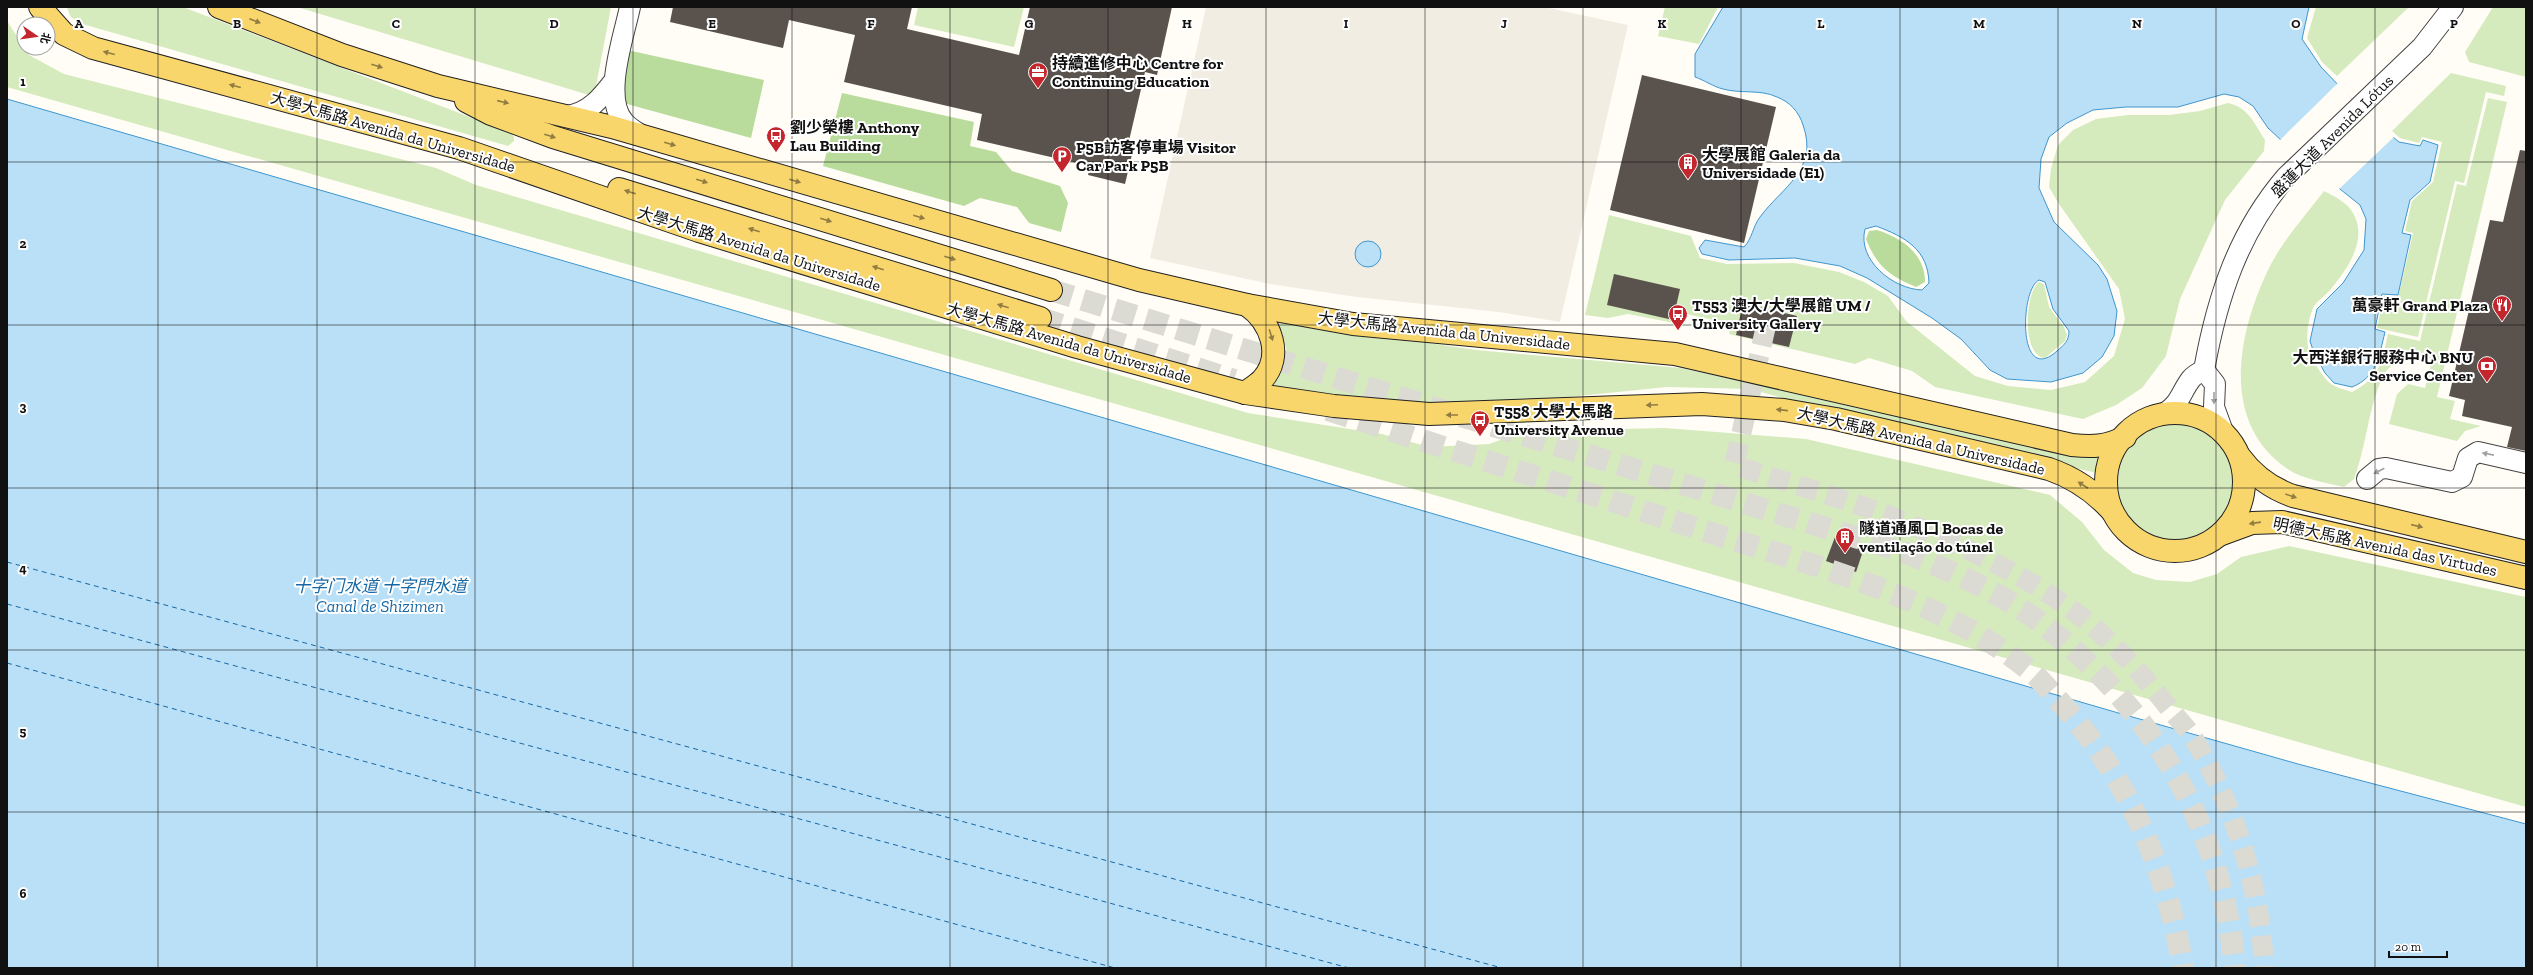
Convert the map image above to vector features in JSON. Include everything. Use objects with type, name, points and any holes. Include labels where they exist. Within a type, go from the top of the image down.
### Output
[{"type":"main road","name":"大學大馬路 Avenida da Universidade","points":[[219,7],[342,55],[438,86],[641,135],[1046,254],[1139,280],[1247,305],[1353,324],[1675,354],[2072,445],[2105,446],[2125,437]]},
{"type":"main road","name":"大學大馬路 Avenida da Universidade","points":[[46,11],[64,34],[93,48],[459,148],[699,231],[1077,346],[1244,393],[1334,406],[1429,414],[1702,404],[1784,410],[1836,419],[2049,469],[2067,475],[2088,488],[2112,511]]},
{"type":"main road","points":[[438,86],[491,114],[553,136],[1051,290]]},
{"type":"main road","points":[[459,148],[593,182],[1040,318]]},
{"type":"main road","points":[[1244,393],[1262,380],[1272,361],[1273,351],[1272,339],[1264,319],[1247,305]]},
{"type":"main road","points":[[2165,413],[2186,413],[2211,422],[2222,429],[2239,456],[2244,476],[2243,497],[2235,518],[2222,534],[2207,544],[2189,550],[2171,551],[2153,548],[2136,539],[2123,526],[2112,511],[2104,485],[2114,450],[2125,437],[2136,427],[2165,413]]},
{"type":"main road","name":"明德大馬路 Avenida das Virtudes","points":[[2239,456],[2256,476],[2278,491],[2293,496],[2526,552]]},
{"type":"main road","name":"明德大馬路 Avenida das Virtudes","points":[[2222,534],[2252,523],[2282,522],[2526,578]]},
{"type":"street","points":[[630,7],[614,81],[614,98],[622,121],[641,135]]},
{"type":"street","name":"盛蓮大道 Avenida Lótus","points":[[2205,365],[2220,296],[2231,266],[2257,215],[2286,177],[2422,47],[2453,7]]},
{"type":"street","points":[[567,116],[578,114],[588,109],[614,81]]},
{"type":"street","points":[[2165,413],[2173,408],[2180,400],[2191,378],[2205,365],[2215,384],[2214,407],[2222,429]]},
{"type":"street","points":[[2367,479],[2378,469],[2386,468],[2452,482],[2462,477],[2468,458],[2478,452],[2526,463]]},
{"type":"green space","points":[[67,7],[183,7],[511,133],[514,137],[514,141],[508,146],[79,23],[70,16]]},
{"type":"green space","points":[[297,7],[611,7],[596,86],[589,95]]},
{"type":"green space","points":[[918,7],[1024,7],[1014,47],[914,25]]},
{"type":"green space","points":[[1665,7],[1718,7],[1699,44],[1658,36]]},
{"type":"green space","points":[[2316,7],[2409,7],[2337,76],[2322,62],[2307,38]]},
{"type":"green space","points":[[2493,7],[2526,7],[2526,77],[2469,62],[2465,52]]},
{"type":"green space","points":[[7,21],[16,35],[16,56],[31,56],[64,74],[436,168],[476,185],[1248,413],[1382,434],[1429,447],[1489,444],[1526,431],[1665,428],[1806,439],[2050,495],[2082,522],[2104,550],[2133,573],[2156,580],[2190,582],[2217,574],[2241,557],[2289,546],[2526,597],[2526,807],[7,87]]},
{"type":"green space","points":[[627,50],[764,80],[751,138],[616,101]]},
{"type":"green space","points":[[2451,73],[2506,86],[2504,96],[2486,92],[2464,183],[2455,181],[2418,337],[2377,328],[2384,295],[2398,298],[2413,233],[2405,231],[2412,201],[2433,182],[2442,142],[2422,137],[2419,143],[2400,138],[2392,131]]},
{"type":"green space","points":[[842,93],[974,122],[970,146],[996,152],[1012,171],[1060,186],[1068,203],[1061,232],[1029,223],[1017,207],[980,198],[964,206],[823,166]]},
{"type":"green space","points":[[2488,98],[2507,102],[2437,397],[2455,401],[2450,419],[2481,426],[2465,431],[2457,441],[2389,424],[2397,394],[2408,384],[2425,388],[2432,360],[2425,358],[2411,358],[2397,362],[2391,366],[2382,378],[2373,403],[2354,479],[2344,487],[2296,474],[2282,465],[2262,445],[2250,423],[2243,398],[2241,372],[2243,346],[2249,319],[2268,270],[2287,239],[2324,191],[2340,200],[2351,209],[2357,223],[2358,234],[2354,254],[2343,274],[2313,308],[2307,336],[2311,358],[2323,376],[2330,383],[2352,392],[2368,381],[2378,369],[2388,334],[2420,341],[2457,184],[2466,186]]},
{"type":"green space","points":[[2228,103],[2241,108],[2254,122],[2265,140],[2264,151],[2225,200],[2180,299],[2166,356],[2142,388],[2116,405],[2083,419],[1935,387],[1912,371],[1869,358],[1855,364],[1729,334],[1731,324],[1678,312],[1674,323],[1628,314],[1608,318],[1585,315],[1609,215],[1691,236],[1700,258],[1727,264],[1794,263],[1839,272],[1864,282],[1888,296],[1906,321],[1975,376],[2008,386],[2051,390],[2085,382],[2114,356],[2125,319],[2119,289],[2059,204],[2049,187],[2051,169],[2058,145],[2073,130],[2096,119],[2128,115],[2169,115],[2200,111]]},
{"type":"green space","points":[[1877,230],[1886,233],[1910,248],[1921,263],[1925,282],[1916,287],[1899,279],[1880,264],[1870,249],[1866,239],[1869,231]]},
{"type":"green space","points":[[2039,282],[2044,284],[2049,307],[2064,327],[2067,335],[2065,341],[2045,358],[2037,355],[2032,347],[2029,336],[2028,310],[2034,288]]},
{"type":"green space","points":[[1278,321],[1476,350],[1680,368],[2106,459],[2101,474],[1827,410],[1750,389],[1667,387],[1470,407],[1304,393],[1271,385],[1288,355]]},
{"type":"green space","points":[[2176,424],[2198,428],[2217,441],[2230,460],[2234,482],[2230,504],[2217,523],[2198,536],[2176,540],[2154,536],[2135,523],[2122,504],[2118,482],[2122,460],[2135,441],[2154,428]]},
{"type":"shaded area","points":[[1206,7],[1544,7],[1628,25],[1560,322],[1499,312],[1357,297],[1270,284],[1150,258]]},
{"type":"water","points":[[1723,7],[2309,7],[2302,39],[2321,67],[2368,116],[2399,142],[2420,146],[2423,140],[2438,145],[2430,182],[2410,200],[2402,233],[2411,235],[2398,295],[2382,294],[2375,329],[2385,332],[2376,365],[2367,378],[2352,387],[2334,383],[2325,373],[2314,353],[2310,341],[2317,309],[2343,283],[2364,250],[2366,219],[2360,205],[2296,154],[2268,128],[2253,106],[2239,97],[2224,94],[2178,107],[2126,107],[2093,110],[2067,123],[2049,137],[2041,159],[2039,188],[2054,222],[2098,265],[2107,279],[2117,311],[2114,336],[2102,357],[2083,373],[2051,382],[2007,379],[1990,370],[1961,339],[1932,318],[1867,278],[1840,266],[1795,258],[1729,260],[1702,254],[1699,248],[1705,240],[1744,247],[1747,244],[1760,217],[1796,177],[1806,154],[1807,141],[1801,120],[1790,105],[1782,99],[1764,93],[1723,89],[1695,77],[1695,54]],"holes":[[[1876,226],[1905,240],[1919,253],[1928,271],[1929,283],[1922,290],[1911,288],[1889,278],[1872,262],[1866,251],[1864,240],[1865,229]],[[2039,280],[2045,282],[2053,309],[2069,331],[2068,338],[2064,345],[2044,359],[2035,356],[2029,347],[2026,332],[2028,300],[2033,287]]]},
{"type":"water","name":"十字门水道 十字門水道 Canal de Shizimen","points":[[7,99],[2115,712],[2298,764],[2526,824],[2526,968],[7,968]]},
{"type":"water","points":[[1368,241],[1377,245],[1381,254],[1377,263],[1368,267],[1359,263],[1355,254],[1359,245]]},
{"type":"pier","points":[[2338,83],[2353,100],[2395,136],[2338,190],[2313,173],[2279,141]]},
{"type":"building","points":[[673,7],[912,7],[907,29],[1019,55],[1030,7],[1172,7],[1157,75],[1145,72],[1128,145],[1134,146],[1125,184],[1088,175],[1090,166],[977,140],[982,114],[844,82],[855,35],[789,20],[783,48],[670,22]]},
{"type":"building","name":"大學展館 Galeria da Universidade (E1)","points":[[1642,75],[1776,107],[1744,243],[1610,210]]},
{"type":"building","points":[[2520,150],[2526,151],[2526,451],[2507,447],[2512,427],[2462,416],[2465,400],[2449,396],[2490,220],[2503,222]]},
{"type":"building","points":[[1614,274],[1680,289],[1673,320],[1607,305]]},
{"type":"building","points":[[1743,303],[1797,316],[1789,347],[1736,335]]},
{"type":"building","name":"隧道通風口 Bocas de ventilação do túnel","points":[[1835,537],[1864,548],[1856,572],[1826,561]]},
{"type":"ferry route","points":[[7,562],[1502,968]]},
{"type":"ferry route","points":[[7,604],[1349,968]]},
{"type":"ferry route","points":[[7,663],[1115,968]]},
{"type":"tunnel","points":[[1051,290],[1907,553],[1956,574],[2003,598],[2033,617],[2075,651],[2112,688],[2145,728],[2173,770],[2196,816],[2214,864],[2227,915],[2235,968]]},
{"type":"tunnel","points":[[1040,318],[1234,380]]},
{"type":"tunnel","points":[[1766,326],[1734,465],[1876,511],[1962,547],[2001,566],[2039,588],[2075,612],[2101,633],[2148,682],[2185,727],[2194,739],[2209,765],[2222,792],[2243,849],[2258,908],[2264,968]]},
{"type":"tunnel","points":[[1328,410],[1830,570],[1918,604],[1960,625],[1999,648],[2042,681],[2061,703],[2085,732],[2106,762],[2125,794],[2141,826],[2167,896],[2183,968]]},
{"type":"place","name":"持續進修中心 Centre for Continuing Education","points":[[1038,89]]},
{"type":"place","name":"劉少榮樓 Anthony Lau Building","points":[[776,153]]},
{"type":"place","name":"P5B訪客停車場 Visitor Car Park P5B","points":[[1062,173]]},
{"type":"place","name":"大學展館 Galeria da Universidade (E1)","points":[[1688,180]]},
{"type":"place","name":"萬豪軒 Grand Plaza","points":[[2502,322]]},
{"type":"place","name":"T553 澳大/大學展館 UM / University Gallery","points":[[1678,331]]},
{"type":"place","name":"大西洋銀行服務中心 BNU Service Center","points":[[2487,383]]},
{"type":"place","name":"T558 大學大馬路 University Avenue","points":[[1480,437]]},
{"type":"place","name":"隧道通風口 Bocas de ventilação do túnel","points":[[1845,554]]}]
